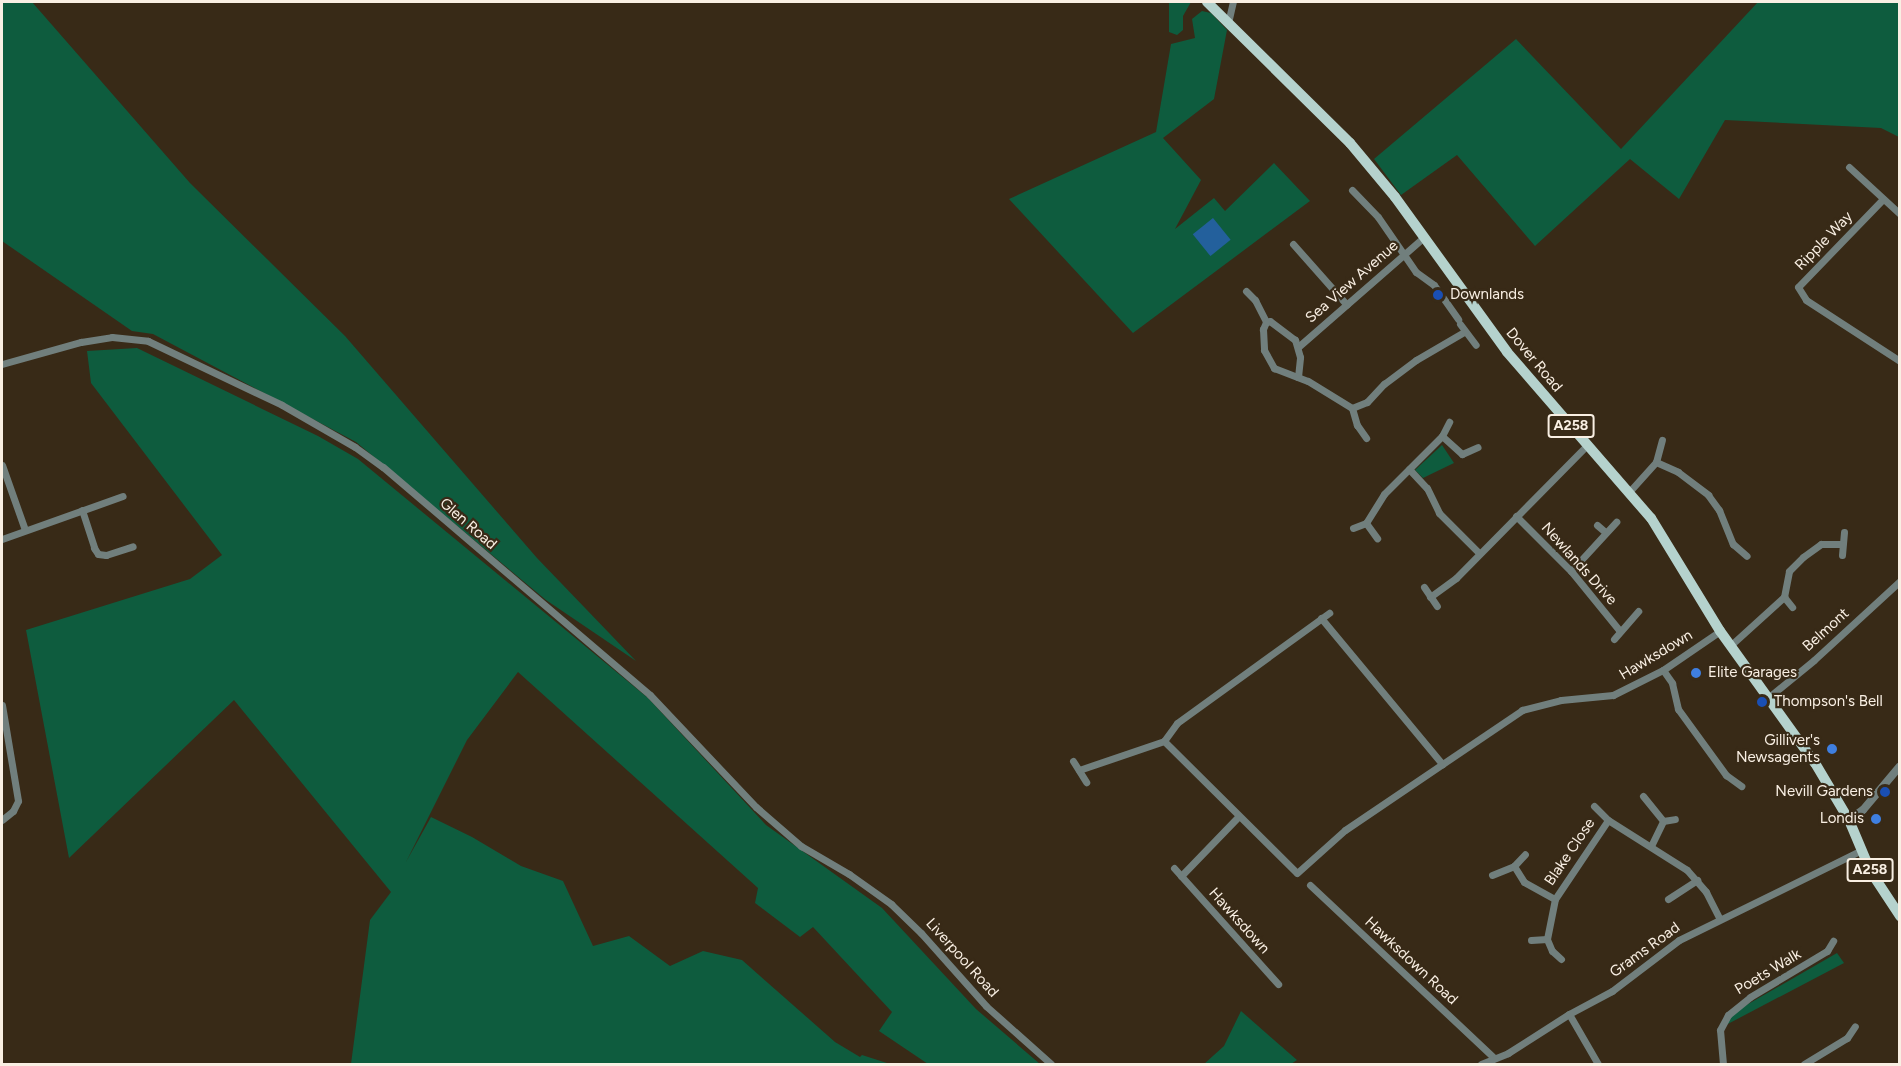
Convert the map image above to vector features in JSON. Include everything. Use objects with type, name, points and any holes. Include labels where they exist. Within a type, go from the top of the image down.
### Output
[{"type":"main road","name":"Dover Road","points":[[1207,2],[1350,143],[1424,237],[1497,339],[1629,492],[1666,539],[1720,631],[1815,763],[1849,820]]},
{"type":"main road","name":"A258","points":[[1849,820],[1871,872],[1899,916]]},
{"type":"street","points":[[1228,23],[1233,2]]},
{"type":"street","points":[[1849,167],[1899,214]]},
{"type":"street","points":[[1352,190],[1378,217],[1416,272],[1434,285],[1464,332],[1476,345]]},
{"type":"street","name":"Ripple Way","points":[[1883,199],[1798,287],[1806,300],[1899,361]]},
{"type":"street","name":"Sea View Avenue","points":[[1298,347],[1424,237]]},
{"type":"street","points":[[1293,244],[1347,305]]},
{"type":"street","points":[[1246,291],[1255,300],[1266,322],[1263,329],[1264,350],[1274,368],[1298,377],[1352,408],[1357,425],[1366,438]]},
{"type":"street","points":[[1266,322],[1270,321],[1295,340],[1298,347],[1298,377]]},
{"type":"street","points":[[1352,408],[1367,402],[1384,384],[1416,360],[1464,332]]},
{"type":"street","name":"Glen Road","points":[[2,364],[81,342],[112,337],[148,341],[282,405],[334,434],[383,467],[650,695],[756,807],[801,846],[849,874]]},
{"type":"street","points":[[1353,528],[1366,523],[1384,494],[1442,436],[1449,422]]},
{"type":"street","points":[[1442,436],[1462,454],[1478,447]]},
{"type":"street","points":[[1629,492],[1656,462],[1662,440]]},
{"type":"street","points":[[1431,597],[1456,578],[1479,552],[1587,445]]},
{"type":"street","points":[[1656,462],[1695,483],[1708,495],[1719,510],[1732,544],[1747,556]]},
{"type":"street","points":[[2,465],[25,530]]},
{"type":"street","points":[[1408,470],[1426,488],[1439,513],[1479,552]]},
{"type":"street","points":[[2,539],[123,496]]},
{"type":"street","points":[[82,510],[93,548],[98,554],[106,555],[133,546]]},
{"type":"street","name":"Newlands Drive","points":[[1516,516],[1571,571],[1620,631]]},
{"type":"street","points":[[1571,571],[1616,522]]},
{"type":"street","points":[[1366,523],[1377,538]]},
{"type":"street","points":[[1597,525],[1605,532]]},
{"type":"street","points":[[1842,555],[1844,532]]},
{"type":"street","points":[[1731,645],[1784,597],[1789,571],[1803,557],[1821,544],[1842,544]]},
{"type":"street","name":"Belmont","points":[[1768,696],[1814,660],[1899,581]]},
{"type":"street","points":[[1424,587],[1437,606]]},
{"type":"street","points":[[1784,597],[1791,607]]},
{"type":"street","name":"Newlands Drive","points":[[1614,639],[1638,610]]},
{"type":"street","points":[[1079,770],[1164,741],[1177,723],[1329,613]]},
{"type":"street","points":[[1321,618],[1442,765]]},
{"type":"street","name":"Hawksdown","points":[[1164,741],[1297,873],[1346,830],[1521,710],[1561,700],[1613,695],[1663,670],[1720,631]]},
{"type":"street","points":[[1663,670],[1672,683],[1678,709],[1726,775],[1741,786]]},
{"type":"street","points":[[2,705],[18,801],[13,811],[2,820]]},
{"type":"street","points":[[1073,761],[1086,782]]},
{"type":"street","points":[[1849,820],[1863,810],[1899,766]]},
{"type":"street","points":[[1643,796],[1662,821]]},
{"type":"street","name":"Blake Close","points":[[1594,806],[1608,820],[1651,846],[1697,880],[1720,920]]},
{"type":"street","points":[[1181,876],[1239,816]]},
{"type":"street","points":[[1662,821],[1675,819]]},
{"type":"street","name":"Blake Close","points":[[1547,939],[1555,899],[1608,820]]},
{"type":"street","points":[[1651,846],[1662,821]]},
{"type":"street","name":"Grams Road","points":[[1481,1065],[1508,1053],[1569,1014],[1612,991],[1679,940],[1862,850]]},
{"type":"street","points":[[1492,875],[1514,866],[1525,854]]},
{"type":"street","name":"Blake Close","points":[[1514,866],[1524,882],[1555,899]]},
{"type":"street","name":"Hawksdown","points":[[1174,868],[1278,984]]},
{"type":"street","name":"Liverpool Road","points":[[849,874],[891,904],[921,933],[986,1006],[1051,1065]]},
{"type":"street","points":[[1668,899],[1697,880]]},
{"type":"street","name":"Hawksdown Road","points":[[1310,885],[1494,1058]]},
{"type":"street","points":[[1531,940],[1547,939],[1552,951],[1561,959]]},
{"type":"street","name":"Poets Walk","points":[[1723,1065],[1720,1030],[1728,1015],[1750,997],[1827,951],[1833,941]]},
{"type":"street","points":[[1569,1014],[1598,1065]]},
{"type":"street","points":[[1804,1065],[1847,1038],[1855,1026]]},
{"type":"green space","points":[[2,2],[32,2],[190,183],[345,336],[537,558],[636,661],[546,600],[356,442],[153,334],[132,331],[2,241]]},
{"type":"green space","points":[[1169,2],[1191,2],[1183,16],[1183,30],[1177,35],[1169,32]]},
{"type":"green space","points":[[1758,2],[1899,2],[1899,137],[1881,128],[1725,120],[1679,199],[1630,159],[1535,246],[1457,155],[1401,195],[1374,159],[1516,39],[1621,149]]},
{"type":"green space","points":[[1202,11],[1211,13],[1227,30],[1214,99],[1163,138],[1201,180],[1175,229],[1214,198],[1225,211],[1274,163],[1310,201],[1133,333],[1009,199],[1156,132],[1171,44],[1195,38],[1192,19]]},
{"type":"green space","points":[[137,348],[318,436],[358,459],[648,698],[766,825],[882,908],[976,1009],[1040,1064],[928,1064],[879,1031],[892,1012],[813,927],[800,937],[755,903],[758,888],[518,672],[467,740],[406,862],[431,817],[472,837],[521,866],[563,881],[593,946],[629,936],[670,966],[703,951],[742,960],[835,1042],[860,1057],[862,1055],[890,1064],[351,1064],[370,920],[391,892],[234,700],[69,858],[26,630],[190,579],[222,555],[91,383],[87,351]]},
{"type":"green space","points":[[1442,445],[1454,463],[1423,478],[1415,470]]},
{"type":"green space","points":[[1837,953],[1844,963],[1724,1026],[1736,1011]]},
{"type":"green space","points":[[1241,1011],[1297,1060],[1291,1064],[1204,1064],[1224,1046]]},
{"type":"water","points":[[1213,218],[1231,240],[1210,256],[1193,234]]},
{"type":"place","name":"Downlands","points":[[1438,295]]},
{"type":"place","name":"Elite Garages","points":[[1696,673]]},
{"type":"place","name":"Thompson's Bell","points":[[1762,702]]},
{"type":"place","name":"Gilliver's Newsagents","points":[[1832,749]]},
{"type":"place","name":"Nevill Gardens","points":[[1885,792]]},
{"type":"place","name":"Londis","points":[[1876,819]]}]
